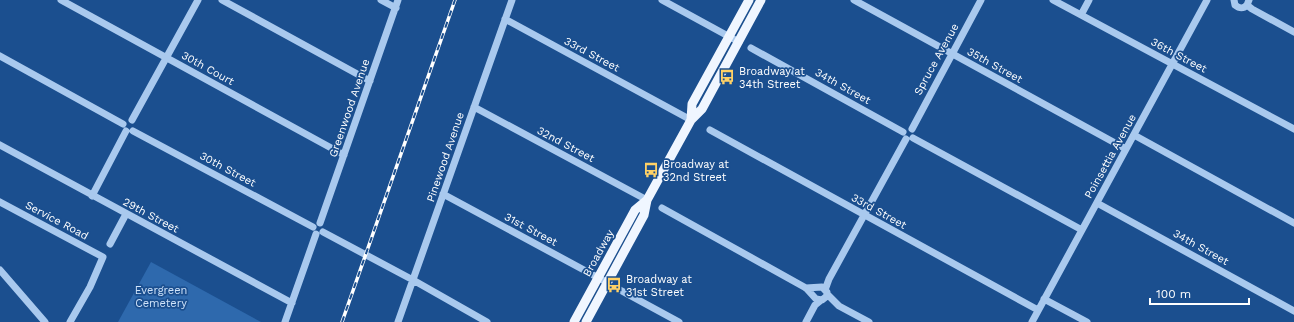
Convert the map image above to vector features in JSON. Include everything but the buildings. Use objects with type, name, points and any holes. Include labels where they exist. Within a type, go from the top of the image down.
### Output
[{"type":"main road","name":"Broadway","points":[[691,120],[692,104],[749,0]]},
{"type":"main road","name":"Broadway","points":[[586,322],[644,215],[647,200],[691,120],[702,109],[762,0]]},
{"type":"main road","name":"Broadway","points":[[574,322],[635,210],[647,200]]},
{"type":"street","name":"30th Court","points":[[61,0],[344,155]]},
{"type":"street","points":[[92,196],[127,129],[136,125],[132,120],[198,0]]},
{"type":"street","points":[[222,0],[370,81]]},
{"type":"street","points":[[381,0],[396,8]]},
{"type":"street","name":"Greenwood Avenue","points":[[317,225],[344,155],[398,0]]},
{"type":"street","name":"Pinewood Avenue","points":[[398,322],[512,0]]},
{"type":"street","points":[[662,0],[739,42]]},
{"type":"street","name":"35th Street","points":[[854,0],[1126,149]]},
{"type":"street","name":"Spruce Avenue","points":[[907,137],[914,133],[912,129],[981,0]]},
{"type":"street","name":"36th Street","points":[[1053,0],[1294,129]]},
{"type":"street","points":[[1081,15],[1089,0]]},
{"type":"street","name":"Poinsettia Avenue","points":[[1032,322],[1207,0]]},
{"type":"street","points":[[1234,0],[1235,5],[1239,8],[1244,8],[1248,3],[1252,9],[1294,32]]},
{"type":"street","name":"33rd Street","points":[[505,19],[691,120]]},
{"type":"street","name":"34th Street","points":[[751,48],[907,137],[1082,230]]},
{"type":"street","name":"30th Street","points":[[0,56],[127,129],[317,225]]},
{"type":"street","name":"32nd Street","points":[[474,107],[647,200]]},
{"type":"street","name":"33rd Street","points":[[710,130],[1038,310]]},
{"type":"street","points":[[1134,135],[1294,223]]},
{"type":"street","points":[[806,322],[907,137]]},
{"type":"street","name":"29th Street","points":[[0,145],[292,303]]},
{"type":"street","name":"31st Street","points":[[443,194],[608,283]]},
{"type":"street","name":"Service Road","points":[[0,202],[103,257],[90,287],[70,322]]},
{"type":"street","name":"34th Street","points":[[1097,203],[1294,311]]},
{"type":"street","points":[[662,208],[868,322]]},
{"type":"street","points":[[110,244],[126,214]]},
{"type":"street","points":[[317,225],[313,230],[413,280],[487,322]]},
{"type":"street","points":[[285,322],[320,233]]},
{"type":"street","points":[[0,270],[45,322]]},
{"type":"street","points":[[620,290],[679,322]]},
{"type":"street","points":[[1044,299],[1087,322]]},
{"type":"green space","name":"Evergreen Cemetery","points":[[151,262],[261,322],[118,322]]},
{"type":"railway","points":[[342,322],[455,0]]},
{"type":"place","name":"Broadway at 34th Street","points":[[727,77]]},
{"type":"place","name":"Broadway at 32nd Street","points":[[651,170]]},
{"type":"place","name":"Broadway at 31st Street","points":[[614,285]]}]
